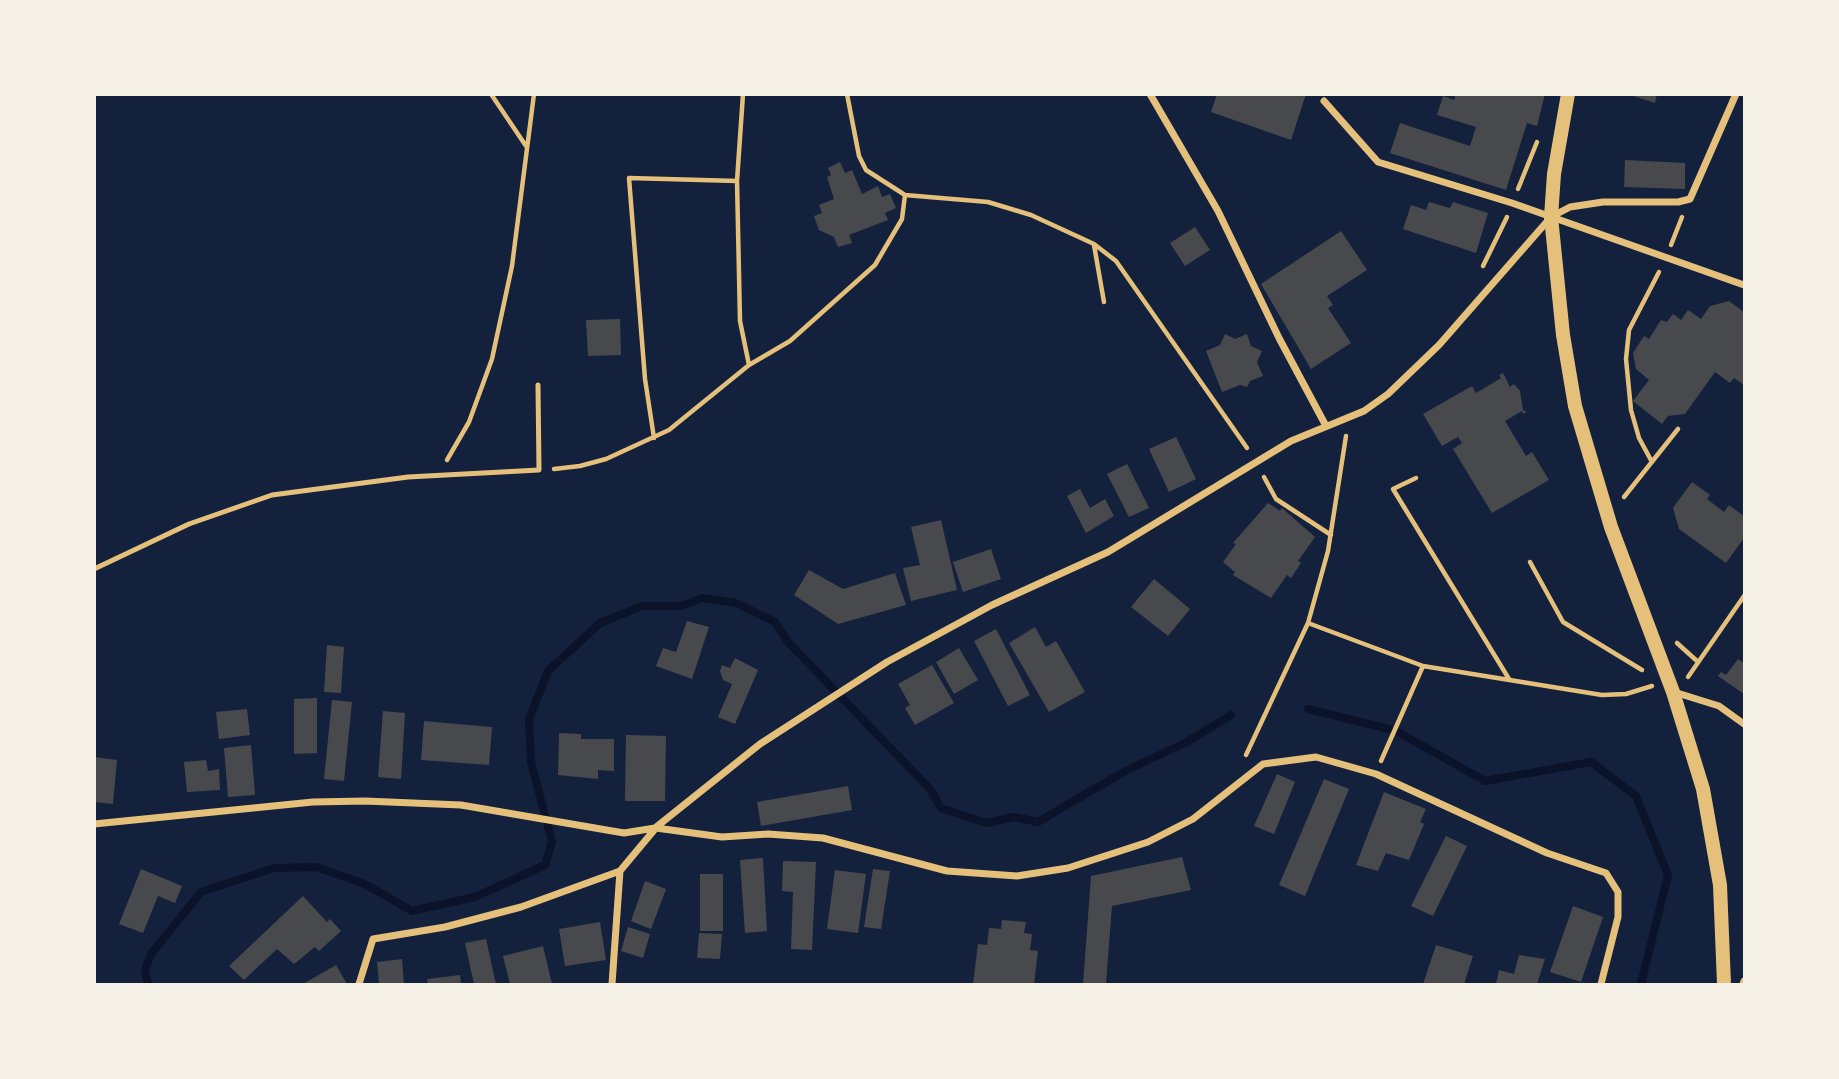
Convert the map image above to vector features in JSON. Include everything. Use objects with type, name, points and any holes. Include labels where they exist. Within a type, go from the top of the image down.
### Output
[{"type":"main road","points":[[1568,94],[1554,174],[1551,217],[1563,335],[1575,406],[1590,466],[1672,687],[1703,789],[1712,831],[1724,920],[1724,985]]},
{"type":"street","points":[[1150,94],[1207,191],[1326,426]]},
{"type":"street","points":[[359,985],[373,939],[445,927],[521,907],[620,871],[655,828],[760,744],[858,680],[969,617],[1108,552],[1291,441],[1343,420],[1380,400],[1415,371],[1551,217],[1570,206],[1604,202],[1678,202],[1689,199],[1736,94]]},
{"type":"street","points":[[1324,101],[1378,162],[1512,203],[1745,285]]},
{"type":"street","points":[[1672,687],[1719,706],[1745,724]]},
{"type":"street","points":[[94,824],[313,802],[461,805],[624,833],[655,828],[722,837],[768,834],[823,838],[947,871],[1017,876],[1068,868],[1148,842],[1193,819],[1264,764],[1316,757],[1376,774],[1547,853],[1606,873],[1618,892],[1618,917],[1601,985]]},
{"type":"street","points":[[612,985],[620,871]]},
{"type":"lane","points":[[94,569],[189,524],[272,495],[427,475],[539,470],[538,385]]},
{"type":"path","points":[[491,94],[527,147]]},
{"type":"path","points":[[427,475],[446,463],[469,422],[492,359],[512,266],[534,94]]},
{"type":"path","points":[[743,94],[737,181],[740,321],[749,365]]},
{"type":"path","points":[[847,94],[859,156],[866,170],[905,195],[976,201],[1031,215],[1094,244],[1116,261],[1255,461],[1276,499],[1331,535]]},
{"type":"path","points":[[1476,275],[1491,255],[1540,136]]},
{"type":"path","points":[[654,438],[645,379],[629,178],[737,181]]},
{"type":"path","points":[[539,470],[593,463],[654,438],[669,430],[749,365],[790,341],[875,265],[902,219],[905,195]]},
{"type":"path","points":[[1652,462],[1639,438],[1631,410],[1626,359],[1629,330],[1666,257],[1689,199]]},
{"type":"path","points":[[1094,244],[1104,302]]},
{"type":"path","points":[[1234,786],[1308,623],[1331,535],[1347,441],[1343,420]]},
{"type":"path","points":[[1628,509],[1624,497],[1678,429]]},
{"type":"path","points":[[1416,478],[1393,489],[1510,680]]},
{"type":"path","points":[[1531,562],[1563,622],[1642,669],[1651,686]]},
{"type":"path","points":[[1308,623],[1423,666],[1602,695],[1626,694],[1651,686],[1672,687],[1687,677],[1745,596]]},
{"type":"path","points":[[1674,641],[1697,661]]},
{"type":"path","points":[[1376,774],[1423,666]]},
{"type":"building","points":[[1217,94],[1306,94],[1291,140],[1211,112]]},
{"type":"building","points":[[1456,94],[1545,94],[1537,126],[1527,123],[1506,190],[1390,153],[1400,123],[1470,146],[1476,127],[1437,115],[1443,96],[1454,100]]},
{"type":"building","points":[[1627,94],[1657,94],[1655,103]]},
{"type":"building","points":[[1625,160],[1685,163],[1685,189],[1624,187]]},
{"type":"building","points":[[840,162],[845,173],[852,170],[862,194],[878,186],[882,197],[890,194],[896,208],[885,213],[888,220],[849,235],[852,243],[838,247],[834,237],[819,230],[814,216],[822,213],[819,205],[834,199],[827,177],[831,175],[828,168]]},
{"type":"building","points":[[1429,202],[1450,208],[1453,202],[1488,213],[1476,253],[1403,229],[1411,205],[1426,210]]},
{"type":"building","points":[[1195,227],[1210,250],[1185,266],[1170,243]]},
{"type":"building","points":[[1341,231],[1367,270],[1327,296],[1333,305],[1328,308],[1351,343],[1311,369],[1261,284]]},
{"type":"building","points":[[1729,301],[1744,312],[1744,385],[1734,378],[1730,383],[1715,372],[1685,414],[1668,416],[1662,424],[1633,401],[1649,380],[1636,369],[1633,353],[1644,336],[1649,339],[1661,320],[1667,322],[1673,314],[1681,320],[1688,310],[1701,319],[1710,306]]},
{"type":"building","points":[[620,319],[621,355],[588,356],[586,320]]},
{"type":"building","points":[[1225,334],[1235,339],[1247,334],[1251,346],[1262,351],[1257,362],[1263,376],[1250,381],[1247,387],[1240,385],[1222,392],[1206,351],[1220,345]]},
{"type":"building","points":[[1503,373],[1510,387],[1514,384],[1520,391],[1523,410],[1527,412],[1523,414],[1522,411],[1505,421],[1526,456],[1532,452],[1549,480],[1492,513],[1453,449],[1462,443],[1458,437],[1442,446],[1423,414],[1472,386],[1476,393],[1501,378],[1499,375]]},
{"type":"building","points":[[1176,437],[1196,479],[1169,492],[1149,449]]},
{"type":"building","points":[[1127,464],[1149,508],[1129,517],[1107,474]]},
{"type":"building","points":[[1692,482],[1710,495],[1707,499],[1724,512],[1729,505],[1744,516],[1744,538],[1726,563],[1679,529],[1673,508]]},
{"type":"building","points":[[1080,489],[1090,508],[1105,499],[1114,516],[1086,533],[1067,496]]},
{"type":"building","points":[[1268,503],[1280,511],[1282,508],[1315,537],[1298,561],[1301,563],[1291,578],[1287,575],[1271,598],[1233,575],[1235,572],[1223,562],[1236,544],[1233,543]]},
{"type":"building","points":[[941,520],[957,590],[911,601],[903,568],[920,565],[911,527]]},
{"type":"building","points":[[991,549],[1001,579],[963,592],[953,562]]},
{"type":"building","points":[[809,570],[843,589],[895,573],[906,605],[838,624],[794,595]]},
{"type":"building","points":[[1154,579],[1190,609],[1168,636],[1131,607]]},
{"type":"building","points":[[687,621],[709,627],[692,679],[656,666],[663,648],[676,652]]},
{"type":"building","points":[[1035,627],[1046,647],[1056,641],[1085,692],[1049,712],[1009,643]]},
{"type":"building","points":[[996,629],[1030,695],[1008,706],[974,641]]},
{"type":"building","points":[[327,645],[344,647],[341,693],[324,692]]},
{"type":"building","points":[[959,648],[978,680],[954,694],[936,662]]},
{"type":"building","points":[[735,658],[758,670],[735,724],[718,717],[732,684],[723,680],[720,671],[722,665],[730,668]]},
{"type":"building","points":[[1738,659],[1744,663],[1744,694],[1718,676],[1721,672],[1726,675]]},
{"type":"building","points":[[932,665],[954,703],[915,725],[905,708],[910,705],[898,684]]},
{"type":"building","points":[[317,698],[317,753],[294,754],[294,699]]},
{"type":"building","points":[[332,700],[352,702],[344,781],[324,779]]},
{"type":"building","points":[[247,709],[250,735],[219,739],[216,712]]},
{"type":"building","points":[[383,711],[405,713],[401,779],[378,777]]},
{"type":"building","points":[[424,721],[492,727],[489,765],[421,760]]},
{"type":"building","points":[[559,733],[581,734],[581,739],[614,739],[614,771],[598,770],[598,779],[558,775]]},
{"type":"building","points":[[626,735],[666,736],[665,801],[625,801]]},
{"type":"building","points":[[251,745],[255,795],[228,797],[224,748]]},
{"type":"building","points":[[94,757],[117,760],[113,804],[94,802]]},
{"type":"building","points":[[206,760],[208,771],[219,769],[220,790],[187,792],[184,762]]},
{"type":"building","points":[[1277,774],[1295,782],[1274,834],[1254,826]]},
{"type":"building","points":[[1324,779],[1349,789],[1305,896],[1279,885]]},
{"type":"building","points":[[848,786],[852,810],[761,826],[757,802]]},
{"type":"building","points":[[1384,792],[1426,809],[1420,822],[1424,824],[1409,860],[1386,853],[1378,871],[1356,865]]},
{"type":"building","points":[[1446,836],[1467,846],[1433,916],[1411,906]]},
{"type":"building","points":[[1182,857],[1191,890],[1112,906],[1106,984],[1083,984],[1091,876]]},
{"type":"building","points":[[763,858],[767,931],[745,933],[740,860]]},
{"type":"building","points":[[783,861],[816,862],[812,950],[791,949],[793,892],[782,891]]},
{"type":"building","points":[[141,869],[182,886],[175,903],[158,896],[143,933],[119,924]]},
{"type":"building","points":[[873,869],[890,871],[881,929],[864,927]]},
{"type":"building","points":[[835,870],[866,874],[858,933],[827,929]]},
{"type":"building","points":[[700,874],[723,874],[723,931],[700,931]]},
{"type":"building","points":[[645,881],[666,889],[651,929],[631,921]]},
{"type":"building","points":[[303,896],[327,922],[330,919],[341,931],[319,951],[315,947],[294,964],[277,949],[244,980],[229,966]]},
{"type":"building","points":[[1573,906],[1603,917],[1581,982],[1550,972]]},
{"type":"building","points":[[1002,920],[1026,922],[1024,933],[1032,934],[1030,950],[1038,951],[1034,984],[973,984],[978,944],[987,945],[989,928],[1001,929]]},
{"type":"building","points":[[600,922],[606,960],[565,966],[559,929]]},
{"type":"building","points":[[628,927],[650,934],[643,958],[621,951]]},
{"type":"building","points":[[699,933],[722,934],[720,959],[697,958]]},
{"type":"building","points":[[486,939],[496,984],[474,984],[465,943]]},
{"type":"building","points":[[1436,945],[1473,956],[1464,984],[1423,984]]},
{"type":"building","points":[[543,946],[552,984],[510,984],[503,956]]},
{"type":"building","points":[[1519,955],[1545,959],[1537,984],[1496,984],[1499,970],[1514,974]]},
{"type":"building","points":[[402,959],[404,984],[379,984],[377,962]]},
{"type":"building","points":[[336,965],[347,984],[303,984]]},
{"type":"building","points":[[460,975],[461,984],[428,984],[427,979]]},
{"type":"waterway","points":[[148,984],[145,970],[151,954],[201,892],[274,868],[316,867],[365,884],[412,911],[475,897],[545,865],[552,842],[531,762],[529,719],[548,671],[600,623],[642,606],[681,606],[702,598],[736,603],[775,622],[788,642],[930,789],[941,808],[986,823],[1014,817],[1038,822],[1125,771],[1185,743],[1231,715]]},
{"type":"waterway","points":[[1308,709],[1389,729]]},
{"type":"waterway","points":[[1400,733],[1485,781],[1591,762],[1636,796],[1668,875],[1641,984]]}]
